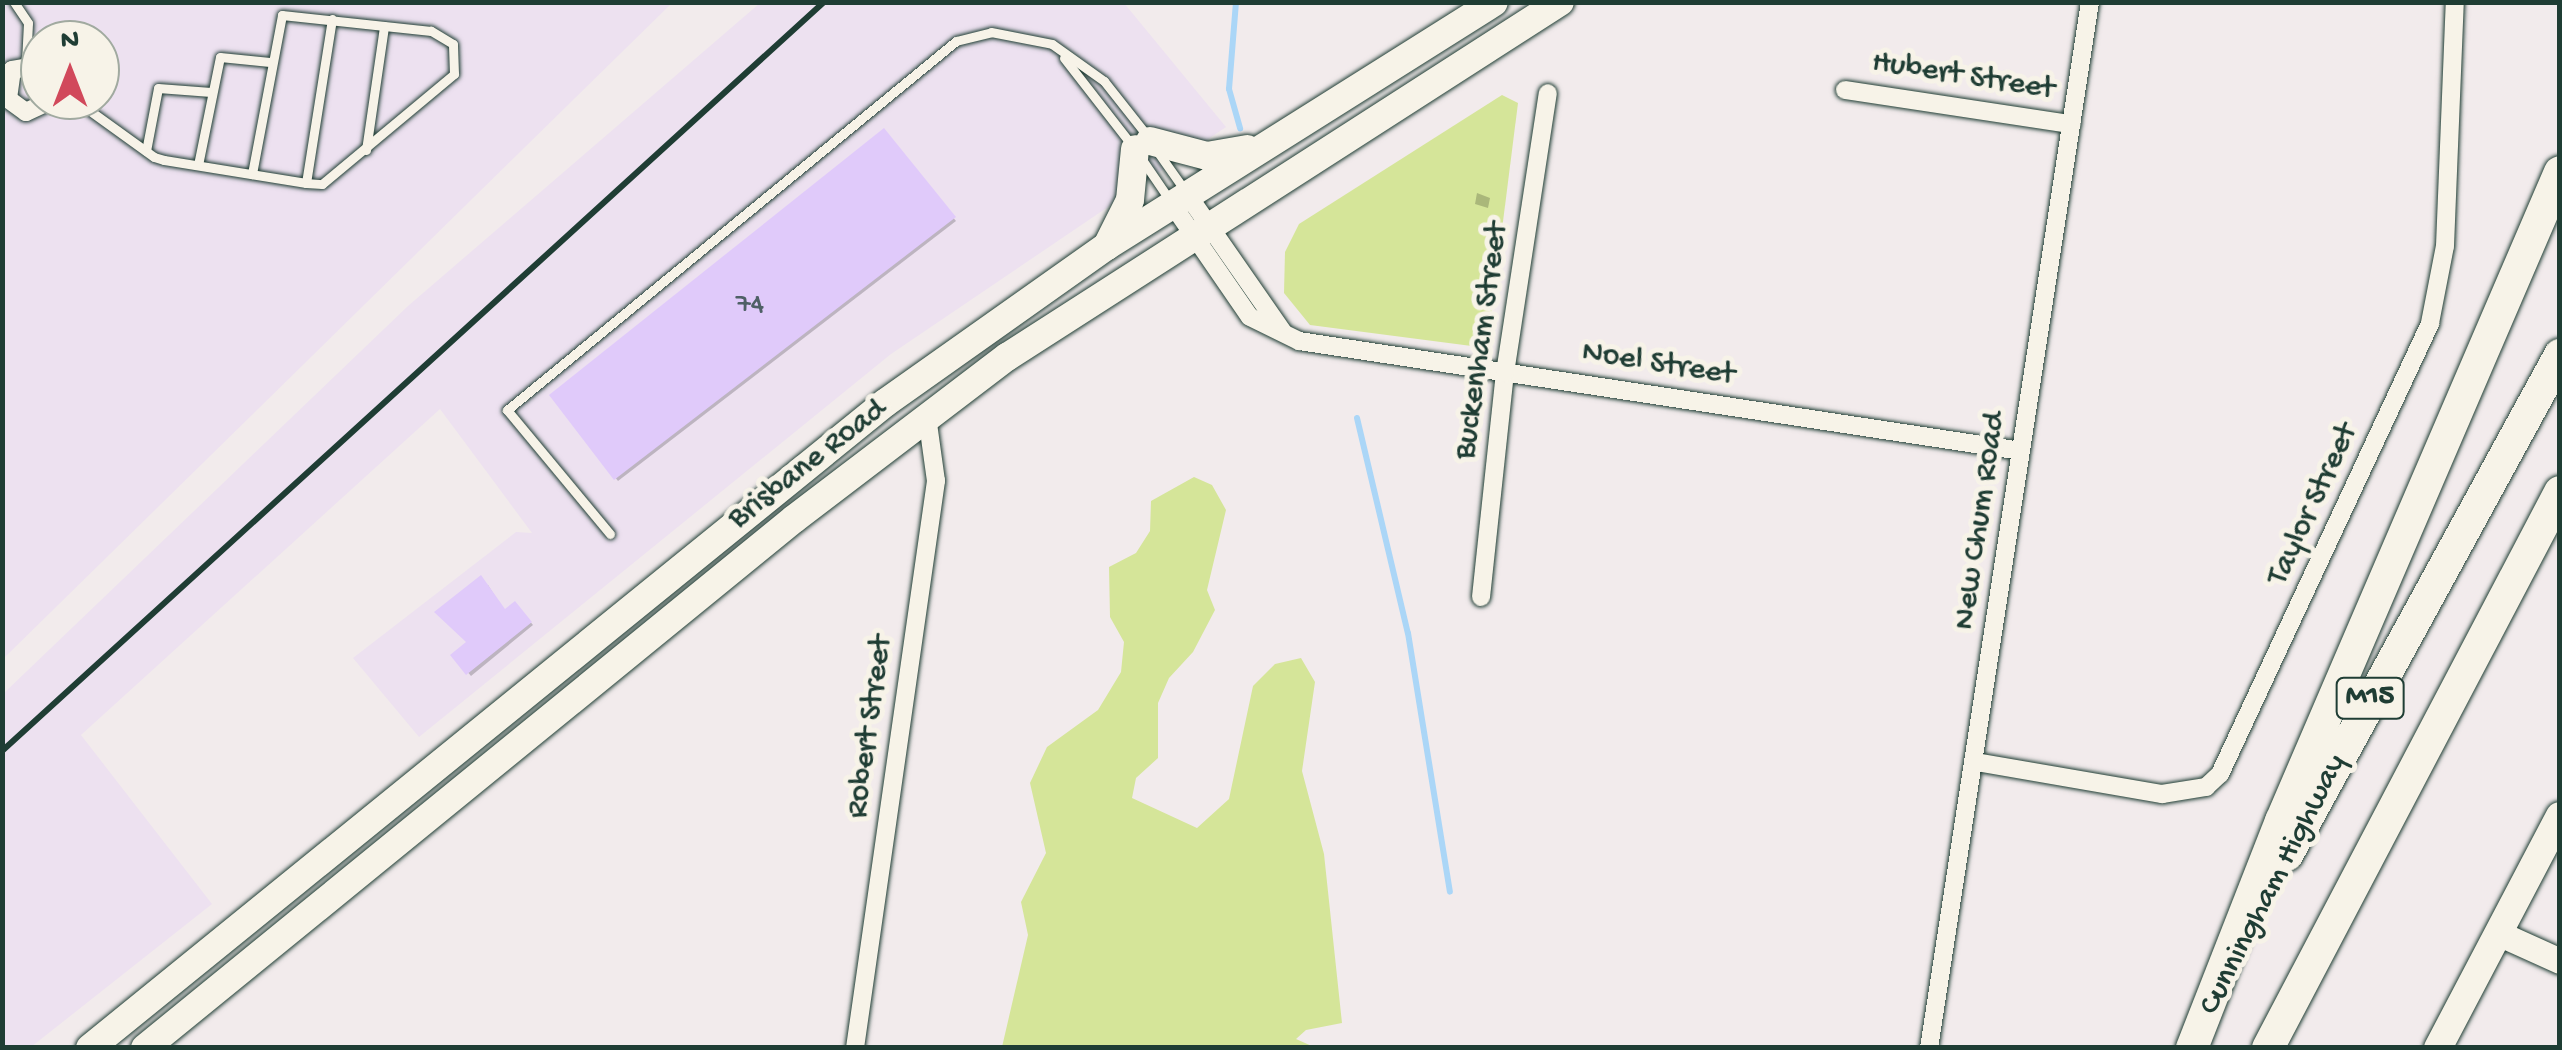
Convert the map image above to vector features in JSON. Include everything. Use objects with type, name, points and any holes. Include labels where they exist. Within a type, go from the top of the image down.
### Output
[{"type":"highway","points":[[2192,1048],[2281,821],[2560,172]]},
{"type":"highway","name":"Cunningham Highway","points":[[2192,1048],[2396,648],[2560,355]]},
{"type":"highway","name":"M15","points":[[2268,1048],[2560,492]]},
{"type":"main road","name":"Brisbane Road","points":[[90,1048],[870,415],[1107,246],[1494,2]]},
{"type":"main road","name":"Brisbane Road","points":[[145,1048],[927,416],[1200,228],[1560,2]]},
{"type":"main road","points":[[1107,246],[1112,226],[1130,200],[1143,145],[1208,156],[1259,148]]},
{"type":"main road","points":[[2438,1048],[2560,816]]},
{"type":"street","name":"New Chum Road","points":[[1929,1048],[2090,2]]},
{"type":"street","name":"Taylor Street","points":[[1976,762],[2162,794],[2206,787],[2220,774],[2430,322],[2446,246],[2455,2]]},
{"type":"street","points":[[5,98],[6,84],[20,66]]},
{"type":"street","name":"Hubert Street","points":[[1845,90],[2071,124]]},
{"type":"street","name":"Buckenham Street","points":[[1481,597],[1506,372],[1548,92]]},
{"type":"street","name":"Noel Street","points":[[1180,199],[1287,336],[2021,451]]},
{"type":"street","name":"Robert Street","points":[[855,1048],[936,480],[927,416]]},
{"type":"street","points":[[2498,932],[2560,961]]},
{"type":"lane","points":[[110,120],[146,151],[198,165],[252,174],[306,183],[330,181],[454,74],[458,61],[443,34],[282,15],[270,62],[252,174]]},
{"type":"lane","points":[[306,183],[332,19]]},
{"type":"lane","points":[[366,150],[384,26]]},
{"type":"lane","points":[[610,534],[507,410],[956,41],[991,32],[1024,34],[1052,44],[1104,81],[1143,145]]},
{"type":"lane","points":[[1052,44],[1143,145]]},
{"type":"lane","points":[[198,165],[220,57],[270,62]]},
{"type":"lane","points":[[146,151],[158,88],[212,92]]},
{"type":"lane","name":"Noel Street","points":[[1143,145],[1180,199]]},
{"type":"lane","name":"Noel Street","points":[[1143,145],[1180,199]]},
{"type":"shaded area","points":[[3,2],[672,3],[3,659]]},
{"type":"shaded area","points":[[760,3],[1124,3],[1226,127],[891,354],[419,737],[353,658],[516,532],[532,533],[440,409],[81,735],[212,904],[31,1047],[3,1048],[3,694],[408,306]]},
{"type":"green space","points":[[1502,95],[1518,103],[1487,348],[1310,325],[1284,293],[1285,252],[1299,224]]},
{"type":"green space","points":[[1194,477],[1212,485],[1226,510],[1207,590],[1215,610],[1193,652],[1169,678],[1158,703],[1158,758],[1136,778],[1132,798],[1197,828],[1229,799],[1253,686],[1275,664],[1301,658],[1315,682],[1302,771],[1324,854],[1342,1023],[1306,1030],[1296,1039],[1314,1047],[1002,1047],[1028,935],[1021,902],[1046,853],[1030,783],[1047,747],[1098,710],[1121,672],[1124,642],[1110,617],[1109,567],[1136,553],[1150,531],[1151,501]]},
{"type":"building","points":[[884,128],[956,217],[614,480],[549,395]]},
{"type":"building","points":[[481,575],[505,609],[515,601],[532,622],[466,675],[450,655],[466,642],[434,612]]},
{"type":"waterway","points":[[1236,2],[1229,89],[1240,128]]},
{"type":"waterway","points":[[1357,418],[1408,633],[1450,892]]},
{"type":"railway","points":[[2,751],[824,2]]}]
